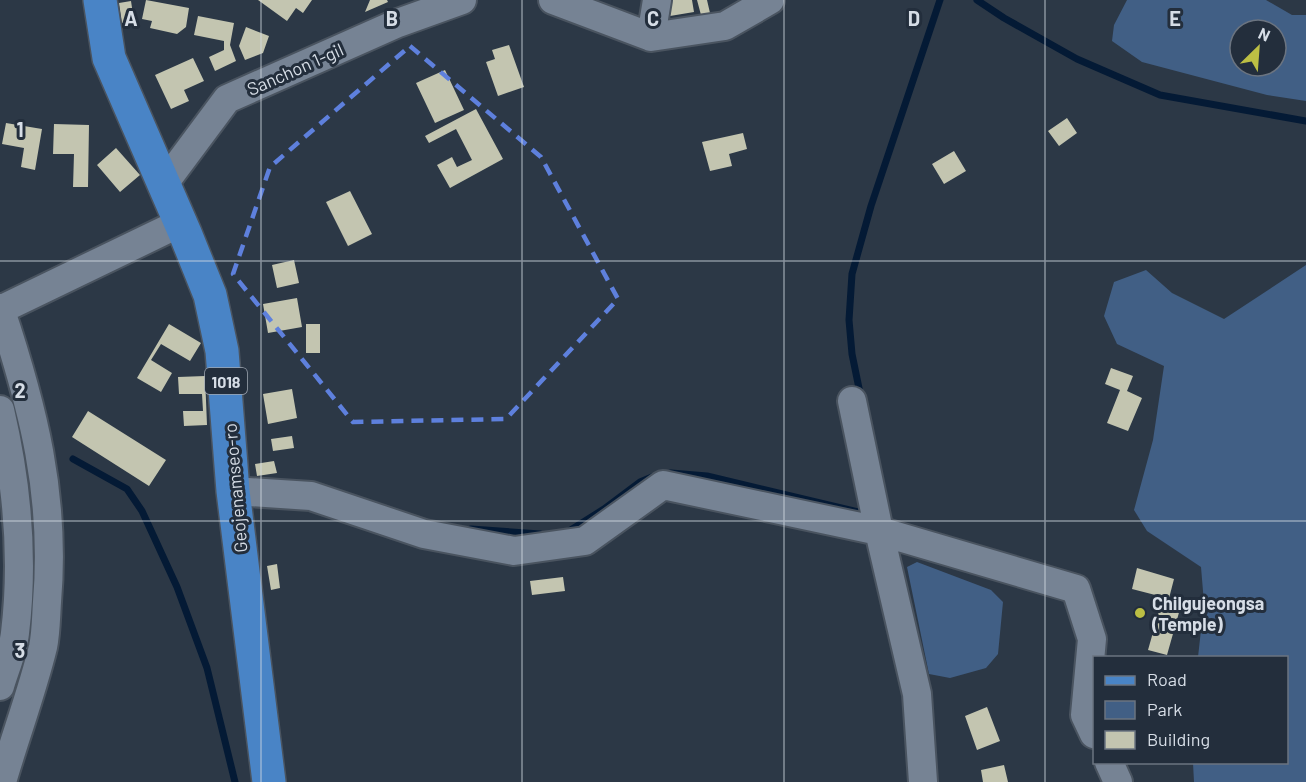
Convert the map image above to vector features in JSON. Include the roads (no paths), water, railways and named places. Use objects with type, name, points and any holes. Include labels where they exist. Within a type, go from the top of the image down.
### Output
[{"type":"main road","name":"Geojenamseo-ro","points":[[100,0],[109,58],[210,295],[222,351],[233,491],[269,782]]},
{"type":"street","name":"Sanchon 1-gil","points":[[163,185],[227,99],[397,12],[462,0]]},
{"type":"street","points":[[553,0],[651,37],[725,26],[770,0]]},
{"type":"street","points":[[651,37],[657,0]]},
{"type":"street","points":[[2,782],[43,645],[50,569],[47,494],[35,428],[23,377],[0,309],[180,223]]},
{"type":"street","points":[[852,401],[917,694],[923,782]]},
{"type":"street","points":[[0,411],[16,494],[19,564],[15,635],[0,686]]},
{"type":"street","points":[[233,491],[310,496],[424,534],[514,551],[585,541],[663,485],[879,531],[1076,589],[1092,639],[1085,715],[1093,730]]},
{"type":"street","points":[[1110,764],[1118,782]]},
{"type":"waterway","points":[[861,398],[852,354],[849,320],[852,274],[871,206],[940,0]]},
{"type":"waterway","points":[[977,0],[1077,59],[1160,95],[1306,121]]},
{"type":"waterway","points":[[73,459],[127,489],[142,511],[177,587],[207,668],[235,782]]},
{"type":"waterway","points":[[671,473],[707,476],[858,512]]},
{"type":"waterway","points":[[566,533],[604,509],[640,482],[652,477]]},
{"type":"waterway","points":[[471,529],[540,534]]},
{"type":"place","name":"Chilgujeongsa (Temple)","points":[[1140,613]]}]
